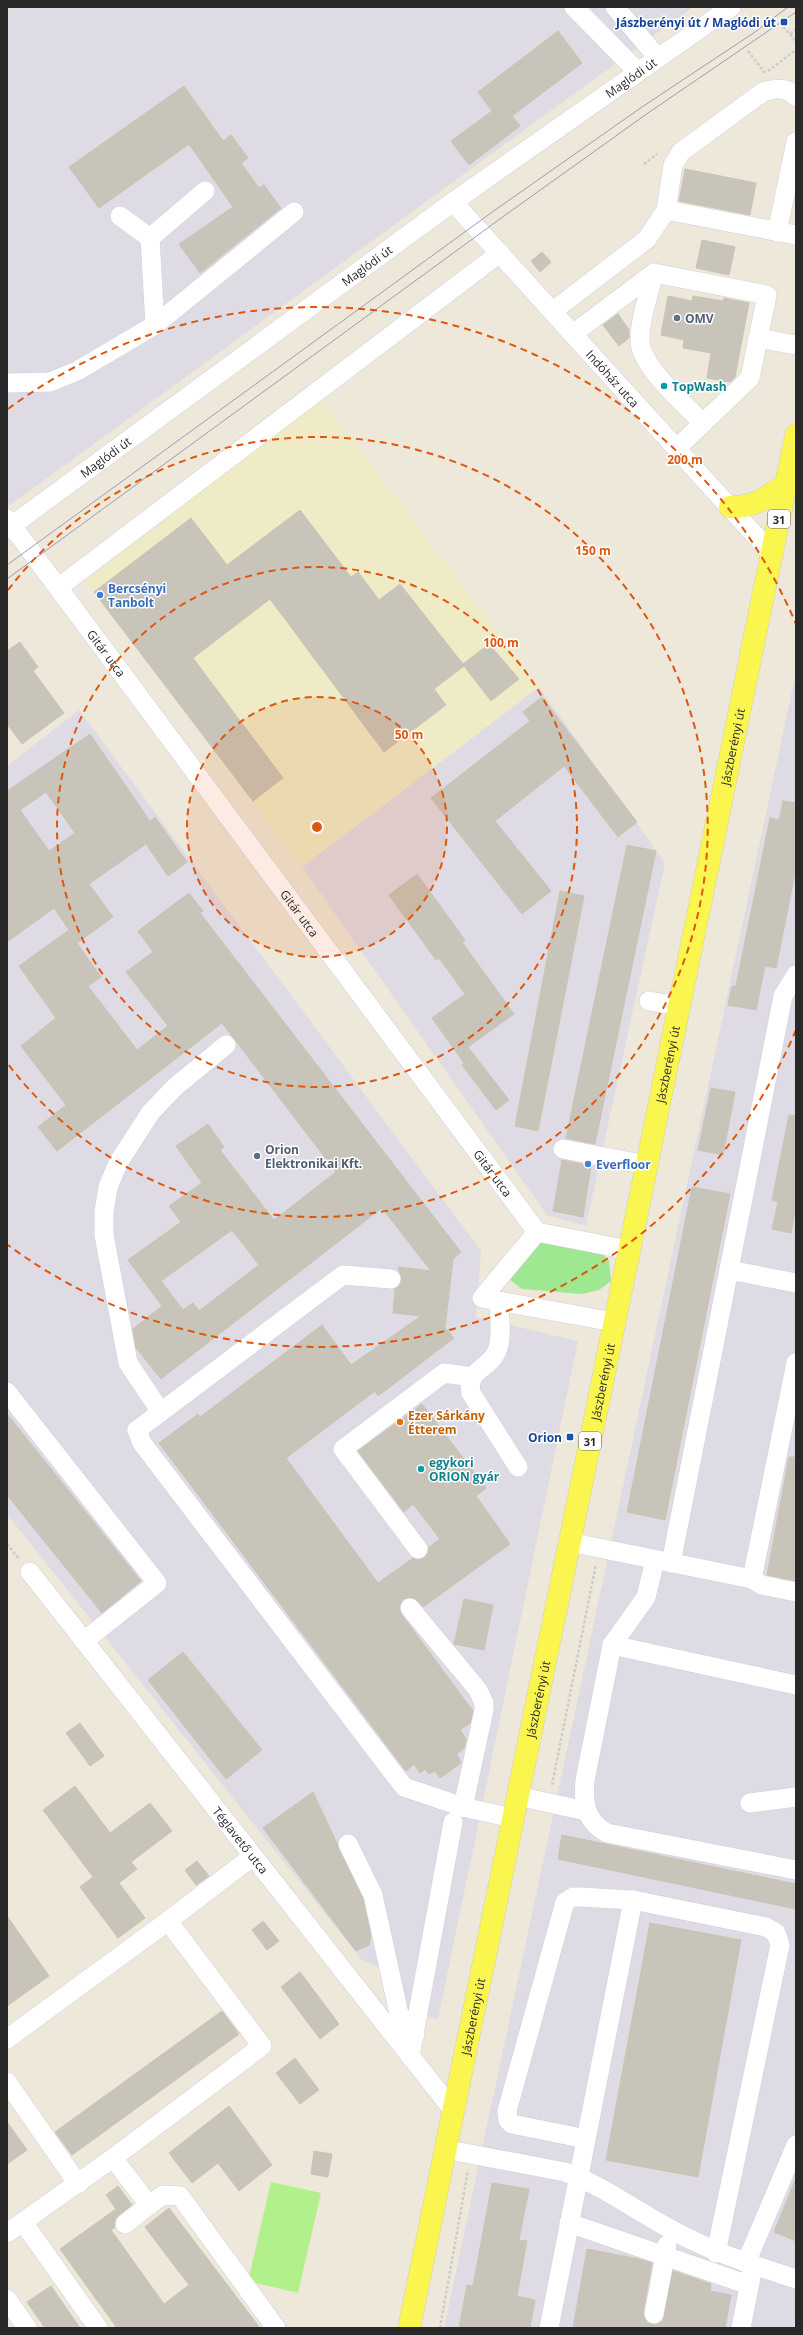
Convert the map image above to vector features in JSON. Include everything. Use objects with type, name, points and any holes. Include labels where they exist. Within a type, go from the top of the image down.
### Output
[{"type":"main road","name":"Jászberényi út","points":[[409,2328],[452,2108],[796,439]]},
{"type":"main road","points":[[730,507],[746,507],[762,501],[786,484]]},
{"type":"street","points":[[574,7],[638,72]]},
{"type":"street","points":[[615,7],[658,58]]},
{"type":"street","name":"Maglódi út","points":[[9,524],[453,202],[731,7]]},
{"type":"street","points":[[553,311],[647,239],[666,210],[673,165],[681,152],[763,92],[779,89],[789,91],[796,97]]},
{"type":"street","points":[[776,232],[796,142]]},
{"type":"street","points":[[150,238],[205,190]]},
{"type":"street","name":"Indóház utca","points":[[453,202],[772,554]]},
{"type":"street","points":[[666,210],[796,235]]},
{"type":"street","points":[[7,383],[50,382],[77,371],[154,326],[294,212]]},
{"type":"street","points":[[120,216],[150,238]]},
{"type":"street","points":[[150,238],[154,326]]},
{"type":"street","points":[[59,587],[500,253]]},
{"type":"street","points":[[603,273],[620,298]]},
{"type":"street","points":[[654,273],[641,330],[641,347],[656,372],[703,423]]},
{"type":"street","points":[[574,334],[654,273],[767,295],[750,378],[677,448]]},
{"type":"street","points":[[758,338],[796,345]]},
{"type":"street","name":"Gitár utca","points":[[9,524],[59,587],[537,1232]]},
{"type":"street","points":[[796,975],[783,996],[729,1270],[663,1561],[646,1597],[612,1645],[585,1780],[583,1798],[586,1811],[592,1822],[607,1833],[796,1870]]},
{"type":"street","points":[[649,1001],[679,1006]]},
{"type":"street","points":[[161,1412],[128,1363],[104,1235],[104,1212],[108,1187],[118,1162],[151,1112],[175,1087],[226,1046]]},
{"type":"street","points":[[563,1149],[647,1166]]},
{"type":"street","points":[[614,1322],[482,1298],[537,1232],[629,1250]]},
{"type":"street","points":[[729,1270],[796,1283]]},
{"type":"street","points":[[391,1279],[343,1275],[137,1430],[142,1443],[404,1787],[458,1815],[512,1818]]},
{"type":"street","points":[[499,1301],[499,1340],[497,1352],[472,1376],[469,1384],[471,1393],[518,1467]]},
{"type":"street","points":[[752,1579],[796,1364]]},
{"type":"street","points":[[418,1548],[343,1449],[444,1373],[472,1376]]},
{"type":"street","points":[[7,1392],[157,1583],[84,1641]]},
{"type":"street","points":[[569,1542],[752,1579],[762,1585],[796,1592]]},
{"type":"street","name":"Téglavető utca","points":[[30,1572],[452,2108]]},
{"type":"street","points":[[410,1608],[478,1690],[484,1703],[484,1710],[458,1815],[410,2056]]},
{"type":"street","points":[[612,1645],[796,1685]]},
{"type":"street","points":[[517,1796],[586,1811]]},
{"type":"street","points":[[750,1804],[796,1796]]},
{"type":"street","points":[[348,1844],[373,1895],[399,2014],[415,2034]]},
{"type":"street","points":[[7,2039],[168,1921],[253,1856]]},
{"type":"street","points":[[586,2139],[512,2124],[508,2120],[507,2111],[565,1902],[573,1897],[633,1900],[766,1926],[776,1933],[780,1945],[716,2253]]},
{"type":"street","points":[[550,2328],[569,2223],[633,1900]]},
{"type":"street","points":[[7,2233],[78,2184],[262,2046],[168,1921]]},
{"type":"street","points":[[379,2017],[390,2012],[399,2014]]},
{"type":"street","points":[[7,2082],[78,2184]]},
{"type":"street","points":[[741,2328],[749,2285],[750,2264],[796,2145]]},
{"type":"street","points":[[444,2149],[565,2172],[595,2184],[671,2230],[716,2253],[796,2279]]},
{"type":"street","points":[[113,2158],[149,2205]]},
{"type":"street","points":[[125,2224],[163,2195],[180,2196],[276,2328]]},
{"type":"street","points":[[23,2222],[98,2328]]},
{"type":"street","points":[[569,2223],[749,2285]]},
{"type":"street","points":[[654,2314],[664,2256],[671,2230]]},
{"type":"street","points":[[7,2299],[27,2328]]},
{"type":"path","points":[[783,27],[796,42]]},
{"type":"path","points":[[790,34],[796,29]]},
{"type":"path","points":[[770,75],[765,73],[796,50]]},
{"type":"path","points":[[548,1803],[599,1548]]},
{"type":"path","points":[[440,2328],[471,2154]]},
{"type":"shaded area","points":[[7,7],[693,7],[10,505],[7,501]]},
{"type":"shaded area","points":[[322,399],[539,687],[302,867],[84,579]]},
{"type":"shaded area","points":[[796,672],[796,2328],[444,2328]]},
{"type":"shaded area","points":[[539,687],[665,863],[586,1226],[547,1215],[302,867]]},
{"type":"shaded area","points":[[79,710],[481,1251],[476,1317],[578,1341],[438,2019],[407,2012],[399,1976],[362,1960],[7,1514],[7,766]]},
{"type":"green space","points":[[543,1237],[599,1250],[609,1261],[611,1281],[599,1290],[582,1294],[522,1289],[509,1279]]},
{"type":"green space","points":[[271,2182],[321,2193],[298,2293],[248,2281]]},
{"type":"building","points":[[558,31],[582,63],[512,116],[520,126],[469,165],[451,141],[492,111],[478,92]]},
{"type":"building","points":[[184,86],[223,141],[231,135],[248,158],[241,163],[259,188],[264,185],[281,208],[200,273],[179,244],[233,207],[189,144],[99,208],[69,167]]},
{"type":"building","points":[[685,169],[756,183],[750,215],[679,201]]},
{"type":"building","points":[[702,240],[735,247],[729,275],[696,268]]},
{"type":"building","points":[[542,252],[551,262],[540,272],[531,261]]},
{"type":"building","points":[[668,296],[692,301],[693,296],[723,301],[724,298],[749,303],[735,377],[730,382],[707,378],[711,353],[683,348],[684,340],[661,335]]},
{"type":"building","points":[[618,314],[629,330],[629,338],[619,346],[603,325]]},
{"type":"building","points":[[300,510],[351,577],[358,572],[379,600],[400,584],[463,664],[489,644],[519,679],[491,701],[464,666],[434,689],[446,705],[384,752],[270,599],[193,658],[283,778],[253,801],[94,592],[191,518],[227,565]]},
{"type":"building","points":[[20,642],[38,667],[33,671],[64,713],[22,744],[7,724],[7,651]]},
{"type":"building","points":[[542,697],[637,822],[618,837],[564,766],[495,821],[551,891],[522,914],[431,798],[530,721],[523,712]]},
{"type":"building","points":[[90,734],[150,821],[155,817],[187,862],[168,876],[146,844],[89,884],[113,917],[77,943],[101,977],[88,986],[137,1050],[168,1026],[126,972],[153,952],[138,931],[189,893],[203,911],[200,913],[461,1252],[453,1259],[445,1328],[454,1338],[378,1396],[375,1391],[286,1458],[378,1583],[413,1558],[419,1560],[424,1558],[428,1553],[429,1547],[440,1539],[413,1504],[404,1512],[358,1451],[422,1404],[486,1488],[476,1496],[510,1544],[423,1607],[413,1598],[403,1599],[400,1605],[402,1615],[473,1711],[470,1723],[460,1730],[466,1739],[464,1748],[457,1754],[461,1763],[440,1778],[435,1771],[429,1774],[425,1769],[420,1773],[414,1764],[406,1771],[159,1443],[198,1414],[200,1417],[322,1325],[351,1365],[421,1316],[393,1313],[395,1289],[402,1280],[398,1267],[431,1271],[382,1208],[161,1379],[136,1348],[133,1329],[162,1306],[128,1260],[181,1222],[169,1206],[202,1183],[176,1146],[208,1124],[224,1147],[220,1150],[274,1220],[336,1172],[222,1023],[57,1151],[38,1127],[66,1105],[21,1046],[56,1018],[19,966],[69,930],[54,908],[7,942],[7,791]],"holes":[[[46,792],[75,833],[49,851],[20,810]],[[232,1230],[259,1265],[199,1311],[193,1303],[183,1310],[161,1281]]]},
{"type":"building","points":[[783,801],[796,803],[796,868],[776,968],[765,966],[756,1010],[728,1005],[732,986],[736,986],[770,818],[779,820]]},
{"type":"building","points":[[627,845],[656,851],[595,1144],[566,1138]]},
{"type":"building","points":[[417,874],[465,940],[462,942],[514,1014],[468,1047],[509,1100],[496,1110],[462,1065],[464,1063],[432,1018],[465,994],[439,958],[436,960],[389,895]]},
{"type":"building","points":[[560,891],[584,896],[538,1131],[515,1126]]},
{"type":"building","points":[[711,1088],[735,1092],[723,1155],[698,1150]]},
{"type":"building","points":[[789,1115],[796,1116],[796,1207],[791,1233],[772,1229],[778,1202],[772,1200]]},
{"type":"building","points":[[562,1160],[591,1166],[583,1217],[553,1211]]},
{"type":"building","points":[[692,1187],[730,1194],[665,1520],[627,1512]]},
{"type":"building","points":[[7,1414],[141,1581],[102,1613],[7,1495]]},
{"type":"building","points":[[789,1457],[796,1457],[796,1581],[767,1575]]},
{"type":"building","points":[[464,1599],[493,1605],[484,1650],[454,1644]]},
{"type":"building","points":[[183,1652],[262,1750],[226,1779],[148,1680]]},
{"type":"building","points":[[80,1723],[104,1756],[90,1766],[66,1733]]},
{"type":"building","points":[[75,1786],[110,1833],[150,1803],[172,1831],[131,1862],[137,1869],[119,1883],[145,1918],[118,1938],[80,1887],[93,1877],[43,1810]]},
{"type":"building","points":[[313,1792],[363,1899],[371,1935],[369,1945],[356,1951],[263,1828]]},
{"type":"building","points":[[562,1835],[796,1884],[796,1909],[558,1859]]},
{"type":"building","points":[[197,1861],[209,1876],[196,1885],[185,1870]]},
{"type":"building","points":[[7,1916],[49,1976],[7,2006]]},
{"type":"building","points":[[263,1921],[279,1941],[267,1950],[252,1930]]},
{"type":"building","points":[[650,1923],[741,1940],[698,2177],[606,2160]]},
{"type":"building","points":[[300,1972],[339,2024],[320,2039],[281,1987]]},
{"type":"building","points":[[222,2011],[239,2034],[72,2155],[55,2132]]},
{"type":"building","points":[[295,2058],[319,2090],[300,2104],[276,2073]]},
{"type":"building","points":[[229,2106],[272,2165],[239,2191],[218,2163],[192,2183],[169,2153]]},
{"type":"building","points":[[7,2122],[27,2150],[7,2164]]},
{"type":"building","points":[[314,2151],[332,2154],[328,2177],[311,2174]]},
{"type":"building","points":[[796,2178],[796,2241],[774,2232]]},
{"type":"building","points":[[492,2183],[529,2189],[519,2240],[527,2241],[517,2296],[535,2300],[530,2328],[459,2328],[467,2285],[473,2286]]},
{"type":"building","points":[[118,2186],[132,2205],[118,2216],[115,2220],[115,2227],[111,2230],[164,2304],[189,2285],[145,2227],[169,2208],[260,2328],[117,2328],[60,2249],[116,2209],[106,2195]]},
{"type":"building","points":[[587,2249],[652,2263],[643,2312],[647,2323],[657,2324],[663,2321],[673,2271],[711,2284],[710,2291],[731,2295],[725,2328],[573,2328]]},
{"type":"building","points":[[51,2286],[80,2328],[45,2328],[27,2302]]},
{"type":"tram line","points":[[7,565],[495,210],[642,107],[755,32],[788,7]]},
{"type":"tram line","points":[[7,579],[504,216],[648,113],[796,12]]},
{"type":"place","name":"Jászberényi út / Maglódi út","points":[[784,22]]},
{"type":"place","name":"OMV","points":[[677,318]]},
{"type":"place","name":"TopWash","points":[[664,386]]},
{"type":"place","name":"Bercsényi Tanbolt","points":[[100,595]]},
{"type":"place","name":"Orion Elektronikai Kft.","points":[[257,1156]]},
{"type":"place","name":"Everfloor","points":[[588,1164]]},
{"type":"place","name":"Ezer Sárkány Étterem","points":[[400,1422]]},
{"type":"place","name":"Orion","points":[[570,1437]]},
{"type":"place","name":"egykori ORION gyár","points":[[421,1469]]}]
